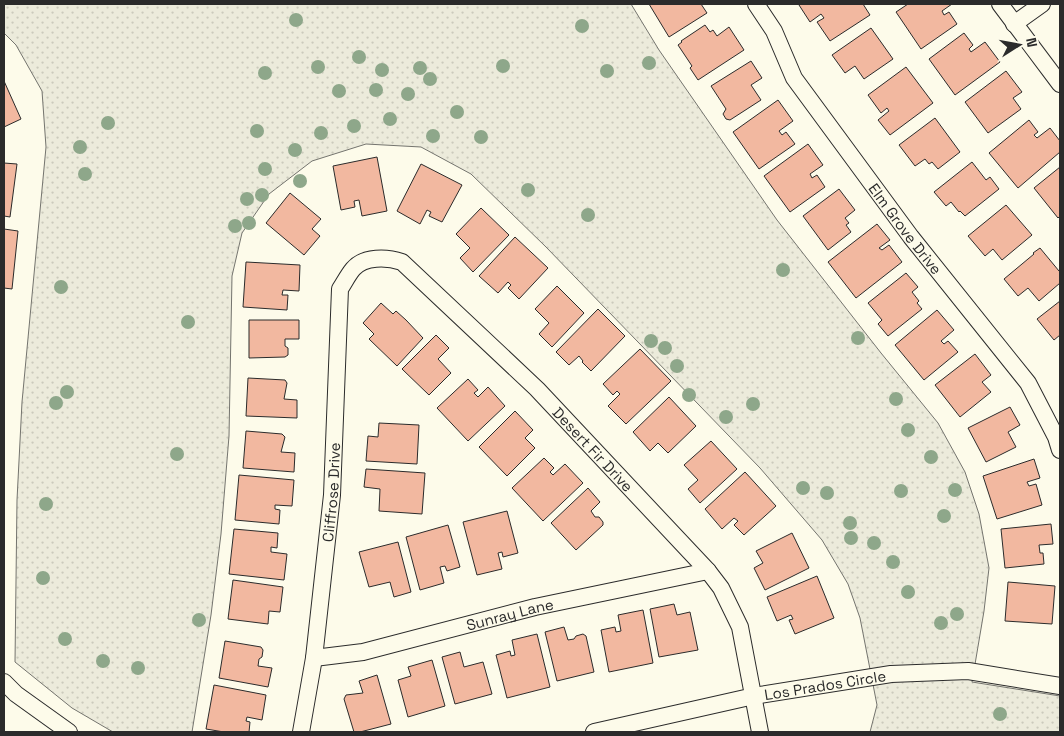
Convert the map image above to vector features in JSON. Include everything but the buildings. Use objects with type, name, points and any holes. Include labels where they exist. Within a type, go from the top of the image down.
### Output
[{"type":"street","name":"Elm Grove Drive","points":[[756,4],[774,32],[794,78],[911,237],[1028,383],[1056,436],[1060,450]]},
{"type":"street","points":[[1000,4],[1060,84]]},
{"type":"street","points":[[1014,24],[1042,4]]},
{"type":"street","name":"Desert Fir Drive","points":[[366,260],[390,258],[402,262],[537,389],[708,570],[721,588],[740,626],[760,732]]},
{"type":"street","name":"Cliffrose Drive","points":[[301,732],[314,658],[332,495],[340,290],[354,268],[366,260]]},
{"type":"street","name":"Sunray Lane","points":[[314,658],[364,652],[535,607],[708,570]]},
{"type":"street","name":"Los Prados Circle","points":[[594,732],[754,696],[891,674],[968,671],[1060,686]]},
{"type":"street","points":[[4,682],[16,694],[70,732]]},
{"type":"shaded area","points":[[4,4],[631,4],[659,50],[777,220],[938,423],[965,472],[979,514],[989,568],[972,682],[1060,696],[1060,732],[870,732],[877,705],[860,618],[848,584],[822,540],[760,468],[546,247],[471,174],[421,147],[366,144],[312,161],[269,194],[242,233],[232,276],[229,436],[221,534],[211,615],[192,732],[113,732],[72,708],[15,662],[17,500],[22,402],[46,147],[42,91],[16,45],[4,33]]}]
